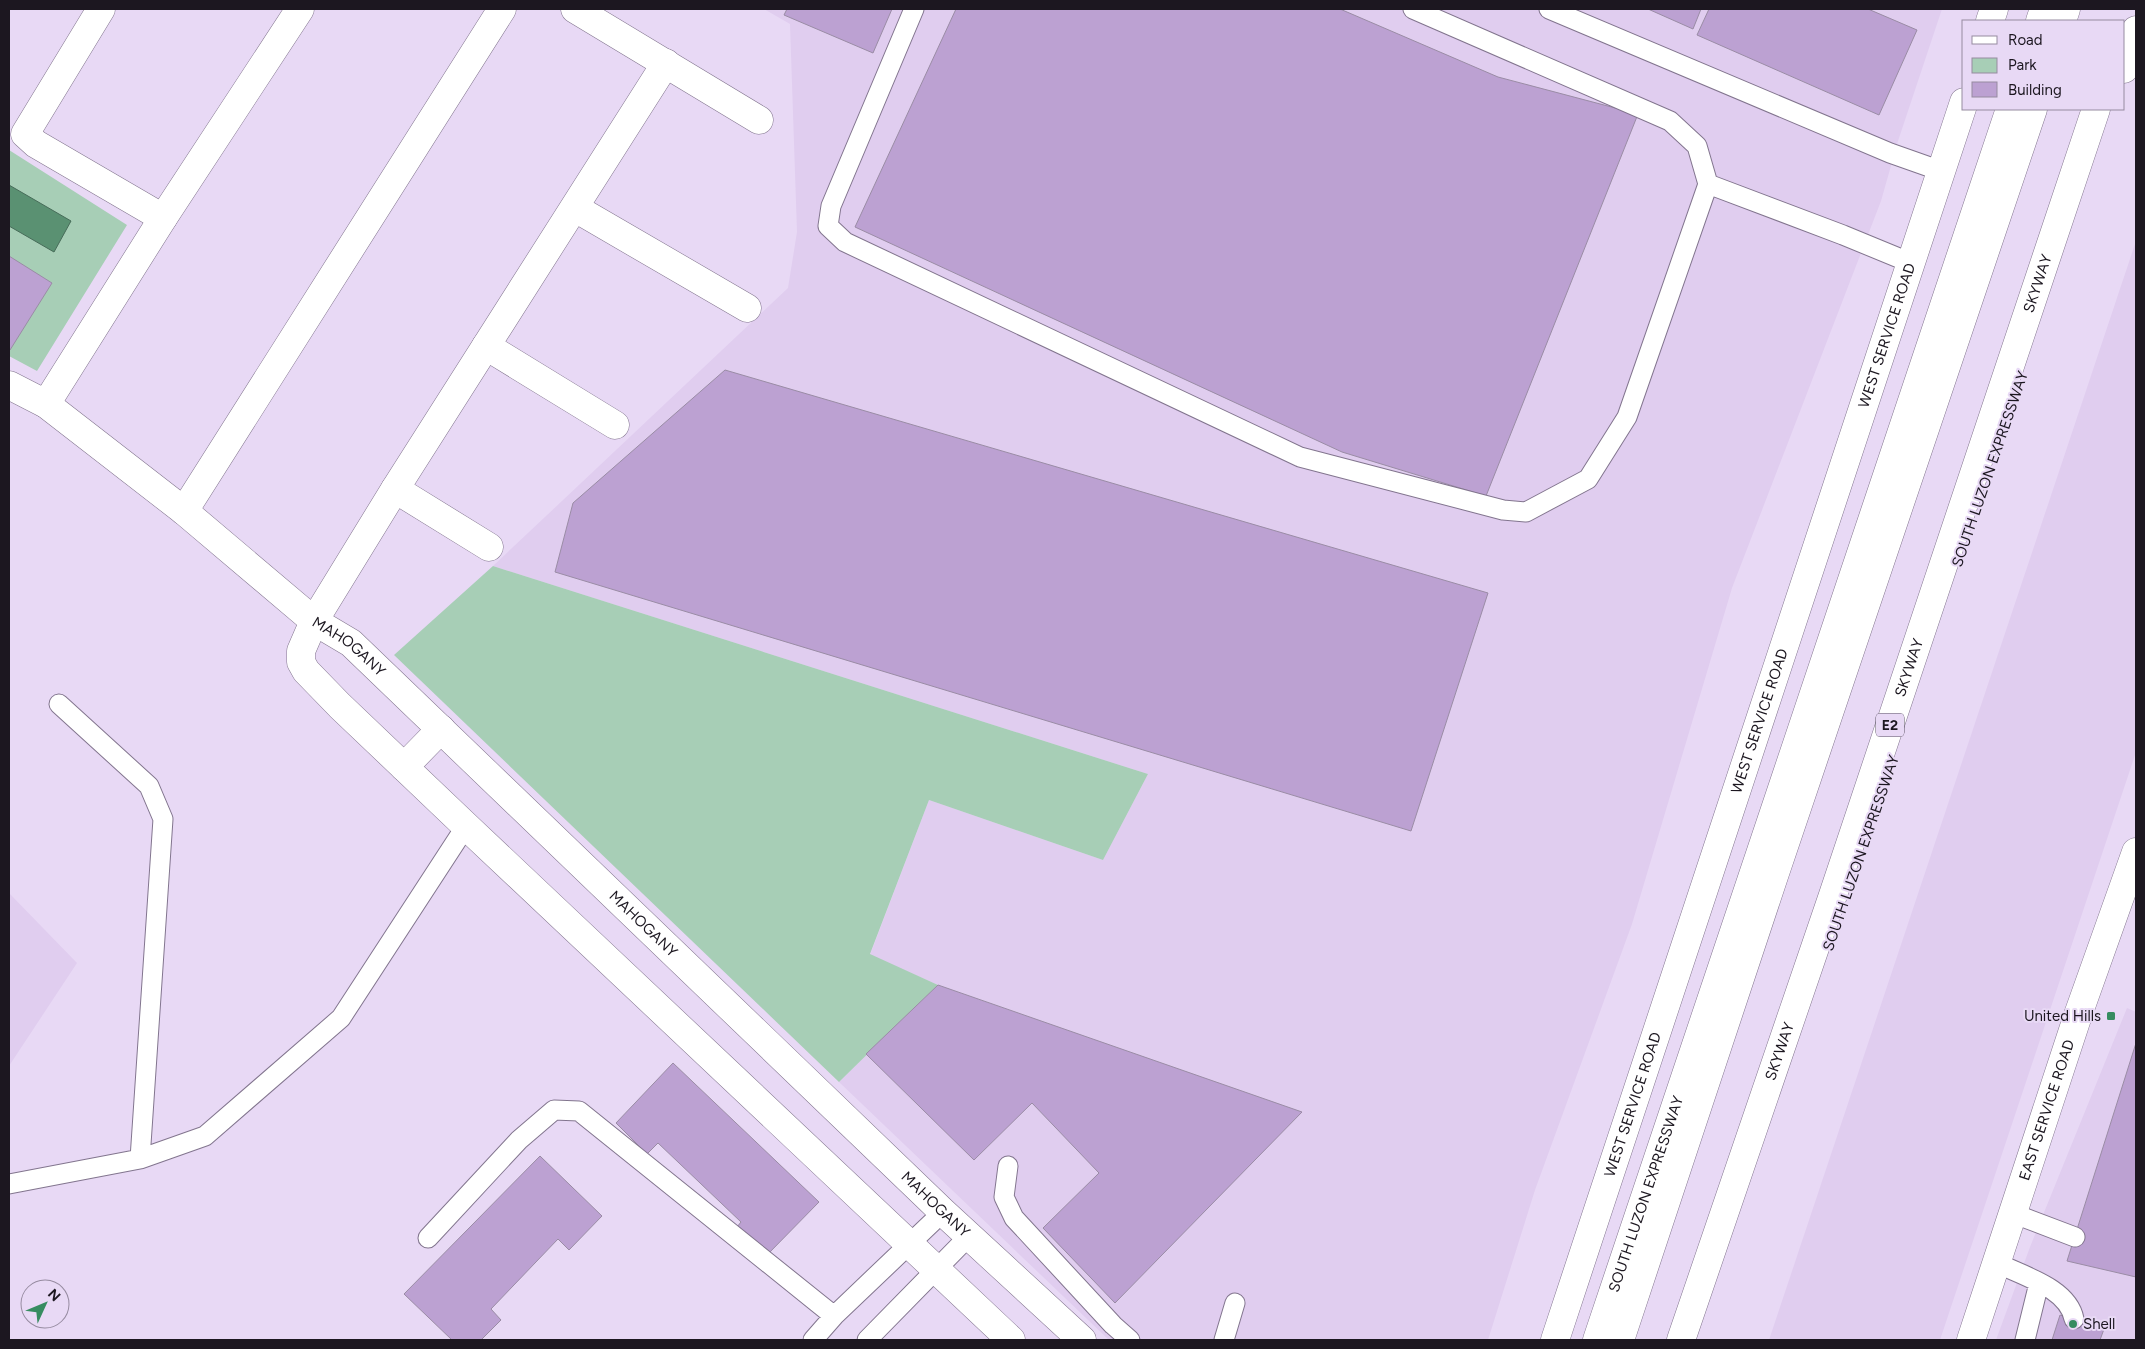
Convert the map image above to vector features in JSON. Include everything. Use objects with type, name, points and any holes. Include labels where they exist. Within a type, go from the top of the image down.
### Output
[{"type":"main road","points":[[102,9],[25,134],[36,144],[163,218]]},
{"type":"main road","points":[[46,404],[163,218],[300,9]]},
{"type":"main road","points":[[184,511],[502,9]]},
{"type":"main road","points":[[575,9],[759,120]]},
{"type":"main road","points":[[2125,24],[2130,9]]},
{"type":"main road","points":[[2125,66],[2136,30]]},
{"type":"main road","points":[[9,385],[46,404],[184,511],[314,621],[394,489],[666,63]]},
{"type":"main road","name":"WEST SERVICE ROAD","points":[[1555,1340],[1962,108]]},
{"type":"main road","name":"SOUTH LUZON EXPRESSWAY","points":[[1597,1340],[2010,110]]},
{"type":"main road","points":[[1620,1340],[1777,866],[2033,110]]},
{"type":"main road","name":"SKYWAY","points":[[1681,1340],[1836,885],[2096,110]]},
{"type":"main road","name":"SOUTH LUZON EXPRESSWAY","points":[[1697,1340],[2111,110]]},
{"type":"main road","points":[[575,208],[747,308]]},
{"type":"main road","points":[[486,346],[615,425]]},
{"type":"main road","points":[[394,489],[489,547]]},
{"type":"main road","name":"MAHOGANY","points":[[1011,1340],[466,826],[306,671],[301,662],[301,651],[314,621],[351,643],[943,1212],[1082,1340]]},
{"type":"main road","points":[[404,767],[441,729]]},
{"type":"main road","name":"EAST SERVICE ROAD","points":[[1971,1340],[2012,1213],[2136,852]]},
{"type":"lane","points":[[914,9],[831,206],[828,226],[845,242],[1300,457],[1503,510],[1526,512],[1588,479],[1627,417],[1708,184],[1697,146],[1670,121],[1413,9]]},
{"type":"lane","points":[[1549,9],[1890,153],[1941,172]]},
{"type":"lane","points":[[1708,184],[1843,235],[1911,264]]},
{"type":"lane","points":[[60,704],[149,786],[163,818],[140,1159]]},
{"type":"lane","points":[[9,1184],[140,1159],[205,1136],[341,1018],[466,826]]},
{"type":"lane","points":[[428,1238],[519,1140],[554,1110],[579,1110],[834,1316]]},
{"type":"lane","points":[[1008,1166],[1004,1197],[1014,1218],[1113,1325],[1130,1340]]},
{"type":"lane","points":[[813,1340],[834,1316],[943,1212]]},
{"type":"lane","points":[[2012,1213],[2075,1237]]},
{"type":"lane","points":[[867,1340],[970,1236]]},
{"type":"lane","points":[[1997,1262],[2055,1291],[2072,1309],[2074,1320]]},
{"type":"lane","points":[[2025,1340],[2039,1283]]},
{"type":"lane","points":[[1224,1340],[1235,1303]]},
{"type":"shaded area","points":[[764,9],[1942,9],[1898,141],[1881,201],[1732,588],[1632,924],[1535,1190],[1488,1340],[1109,1340],[839,1082],[938,985],[870,955],[929,800],[1103,860],[1148,774],[493,566],[788,288],[797,232],[790,24]]},
{"type":"shaded area","points":[[9,185],[71,221],[54,252],[9,226]]},
{"type":"shaded area","points":[[2136,241],[2136,752],[1940,1340],[1769,1340]]},
{"type":"shaded area","points":[[9,893],[77,963],[9,1066]]},
{"type":"shaded area","points":[[2127,1008],[2136,1012],[2136,1340],[1996,1340],[2030,1247]]},
{"type":"green space","points":[[9,150],[127,225],[37,371],[9,356]]},
{"type":"green space","points":[[493,566],[1148,774],[1103,860],[929,800],[870,954],[938,985],[839,1082],[394,655]]},
{"type":"building","points":[[787,9],[892,9],[873,53],[784,15]]},
{"type":"building","points":[[956,9],[1340,9],[1498,77],[1638,114],[1486,496],[1342,452],[855,227]]},
{"type":"building","points":[[1648,9],[1701,9],[1693,29]]},
{"type":"building","points":[[1709,9],[1868,9],[1917,30],[1879,115],[1697,35]]},
{"type":"building","points":[[9,256],[52,283],[10,350],[9,349]]},
{"type":"building","points":[[725,370],[1488,593],[1411,831],[555,572],[573,503]]},
{"type":"building","points":[[938,985],[1302,1112],[1115,1303],[1043,1228],[1099,1173],[1032,1103],[974,1160],[866,1054]]},
{"type":"building","points":[[2136,1043],[2136,1277],[2067,1261]]},
{"type":"building","points":[[673,1063],[819,1202],[767,1255],[737,1227],[741,1222],[658,1143],[647,1154],[616,1123]]},
{"type":"building","points":[[540,1156],[602,1216],[569,1250],[558,1239],[491,1309],[501,1320],[481,1340],[452,1340],[404,1294]]},
{"type":"building","name":"Shell","points":[[2060,1315],[2104,1329],[2100,1340],[2052,1340]]},
{"type":"place","name":"United Hills","points":[[2111,1016]]},
{"type":"place","name":"Shell","points":[[2073,1324]]}]
